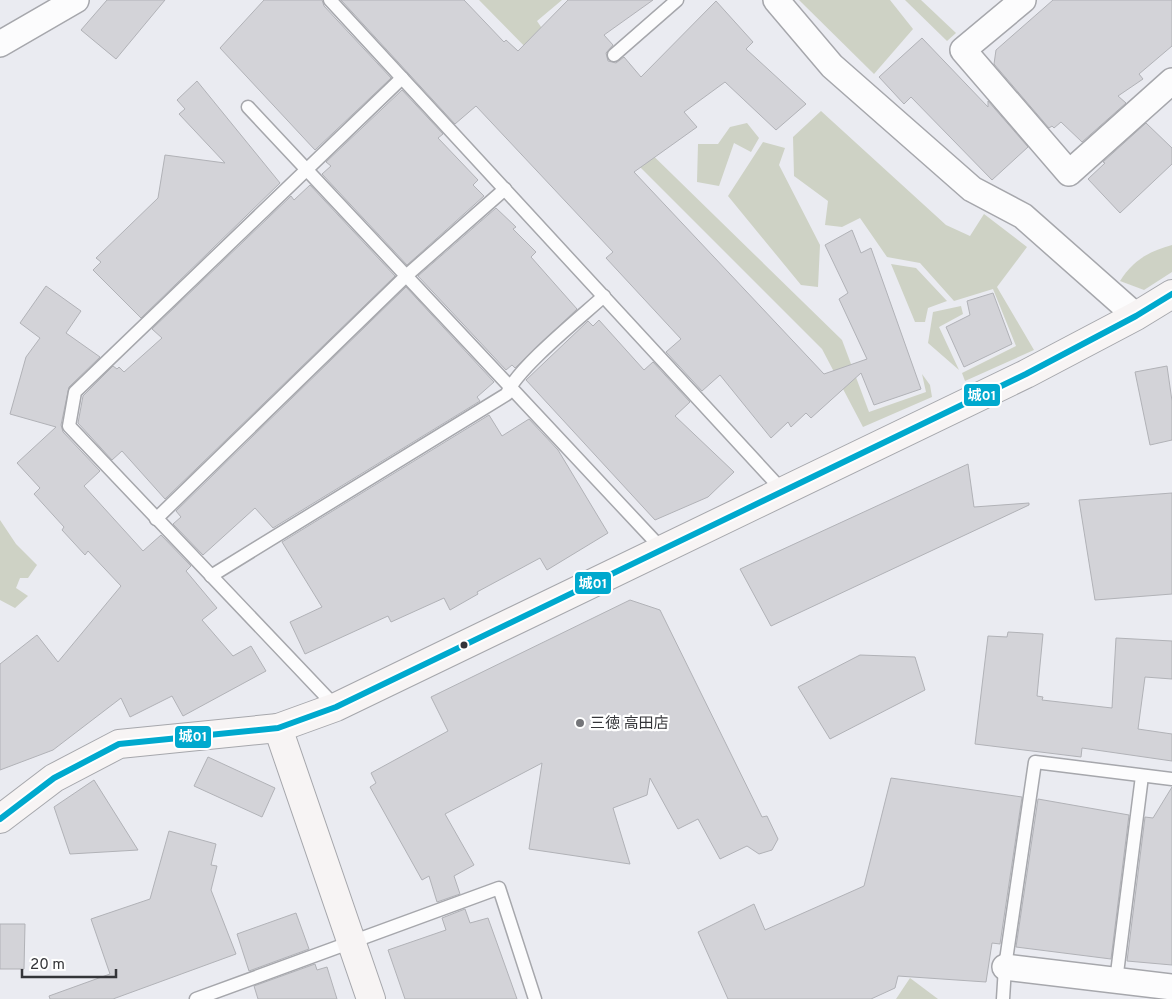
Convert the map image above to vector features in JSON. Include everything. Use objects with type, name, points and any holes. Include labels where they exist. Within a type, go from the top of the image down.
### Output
[{"type":"main road","points":[[0,819],[54,778],[119,744],[278,728],[336,707],[1026,374],[1136,316],[1172,294]]},
{"type":"main road","points":[[278,728],[371,999]]},
{"type":"street","points":[[0,44],[76,0]]},
{"type":"street","points":[[776,0],[832,66],[964,182],[1023,216],[1136,316]]},
{"type":"street","points":[[1023,0],[963,50],[1069,173],[1172,81]]},
{"type":"street","points":[[1005,966],[1172,986]]},
{"type":"lane","points":[[330,0],[784,490]]},
{"type":"lane","points":[[614,55],[678,0]]},
{"type":"lane","points":[[336,707],[69,426],[75,392],[402,78]]},
{"type":"lane","points":[[248,107],[663,550]]},
{"type":"lane","points":[[156,519],[406,276],[505,189]]},
{"type":"lane","points":[[211,576],[507,394],[509,386],[531,363],[604,296]]},
{"type":"lane","points":[[1003,999],[1005,966],[1035,762],[1172,779]]},
{"type":"lane","points":[[1116,980],[1142,776]]},
{"type":"lane","points":[[196,999],[499,888],[535,999]]},
{"type":"shaded area","points":[[479,0],[562,0],[537,21],[554,46],[536,58]]},
{"type":"shaded area","points":[[799,0],[890,0],[913,29],[874,74]]},
{"type":"shaded area","points":[[905,0],[921,0],[956,33],[947,41]]},
{"type":"shaded area","points":[[548,75],[632,135],[842,340],[869,412],[926,392],[922,374],[930,385],[932,397],[863,427],[822,349]]},
{"type":"shaded area","points":[[821,111],[946,225],[970,236],[984,214],[1027,247],[997,287],[1034,350],[965,381],[962,373],[1016,346],[993,289],[954,301],[920,263],[887,257],[860,218],[842,227],[825,225],[828,201],[794,176],[793,137]]},
{"type":"shaded area","points":[[747,123],[759,138],[751,152],[734,143],[719,186],[697,182],[698,144],[718,144],[730,127]]},
{"type":"shaded area","points":[[763,142],[785,148],[779,165],[820,245],[818,287],[801,285],[728,196]]},
{"type":"shaded area","points":[[1172,245],[1172,272],[1144,290],[1120,281],[1131,267],[1143,257]]},
{"type":"shaded area","points":[[891,264],[916,268],[947,301],[928,308],[925,322],[915,322]]},
{"type":"shaded area","points":[[961,306],[963,314],[939,327],[959,370],[928,343],[933,312]]},
{"type":"shaded area","points":[[0,520],[16,544],[37,565],[28,578],[20,578],[16,588],[28,596],[15,608],[0,600]]},
{"type":"shaded area","points":[[910,978],[938,999],[896,999]]},
{"type":"building","points":[[107,0],[165,0],[116,59],[81,30]]},
{"type":"building","points":[[264,0],[322,0],[324,6],[391,78],[315,150],[220,48]]},
{"type":"building","points":[[341,0],[464,0],[504,42],[506,40],[518,51],[568,0],[653,0],[604,35],[613,45],[606,53],[608,61],[616,63],[624,57],[641,77],[716,1],[753,42],[746,49],[806,104],[776,130],[725,82],[684,112],[697,127],[634,172],[824,374],[867,359],[839,299],[848,293],[825,245],[852,230],[861,253],[871,248],[921,389],[874,405],[861,373],[811,418],[806,413],[791,427],[788,422],[771,438],[720,375],[702,391],[666,352],[681,339],[606,258],[613,252],[476,106],[455,124]]},
{"type":"building","points":[[1053,0],[1172,0],[1172,46],[1139,74],[1143,79],[1118,96],[1126,103],[1082,142],[1061,122],[1054,128],[1052,126],[1049,128],[994,64],[996,50]]},
{"type":"building","points":[[922,38],[988,107],[988,101],[1028,147],[992,180],[911,97],[904,104],[879,77]]},
{"type":"building","points":[[197,81],[280,183],[141,318],[93,270],[101,262],[96,258],[158,198],[165,155],[225,163],[179,114],[185,109],[177,100]]},
{"type":"building","points":[[402,90],[443,134],[438,138],[478,180],[473,185],[484,196],[407,265],[322,174],[331,166],[326,162]]},
{"type":"building","points":[[1146,123],[1172,148],[1172,164],[1120,213],[1088,179],[1105,163],[1103,162]]},
{"type":"building","points":[[310,185],[395,276],[165,499],[122,451],[112,460],[78,423],[83,396],[113,366],[117,369],[119,367],[124,372],[162,338],[152,329],[291,196],[294,200]]},
{"type":"building","points":[[496,208],[516,227],[513,229],[536,252],[531,257],[577,309],[515,368],[512,365],[506,370],[418,276]]},
{"type":"building","points":[[46,286],[81,311],[66,333],[100,357],[69,387],[61,425],[63,432],[100,471],[84,486],[143,551],[161,535],[191,566],[186,571],[217,608],[202,620],[233,656],[251,646],[266,671],[183,716],[172,696],[130,717],[121,698],[53,750],[0,770],[0,664],[37,635],[58,662],[121,586],[88,551],[85,555],[62,530],[64,527],[34,494],[40,488],[17,463],[56,427],[10,414],[26,357],[40,338],[20,323]]},
{"type":"building","points":[[406,287],[494,382],[477,397],[480,401],[273,528],[255,508],[203,555],[173,524],[181,517],[176,511]]},
{"type":"building","points":[[993,293],[1012,344],[964,367],[946,327],[970,315],[967,301]]},
{"type":"building","points":[[599,320],[644,370],[653,362],[690,402],[675,416],[734,472],[708,497],[655,520],[526,380],[588,321],[593,326]]},
{"type":"building","points":[[1167,366],[1172,401],[1172,440],[1150,445],[1135,372]]},
{"type":"building","points":[[489,415],[502,436],[529,419],[558,450],[608,533],[547,570],[540,558],[477,592],[478,594],[450,610],[444,598],[391,622],[388,616],[305,654],[290,622],[322,607],[282,542]]},
{"type":"building","points":[[968,464],[974,507],[1029,503],[1029,505],[771,626],[740,569]]},
{"type":"building","points":[[1172,493],[1172,594],[1095,600],[1079,500]]},
{"type":"building","name":"三徳 高田店","points":[[630,600],[660,610],[762,817],[767,816],[778,839],[772,850],[759,854],[747,846],[720,859],[698,819],[678,829],[650,778],[647,795],[613,808],[630,864],[529,849],[542,763],[445,814],[474,865],[454,876],[460,894],[437,902],[429,876],[422,880],[370,787],[376,783],[371,773],[448,731],[431,697]]},
{"type":"building","points":[[1008,632],[1043,634],[1037,696],[1043,697],[1042,700],[1112,708],[1116,638],[1172,641],[1172,679],[1145,677],[1138,729],[1172,734],[1172,761],[1082,748],[1081,757],[975,744],[988,636],[1007,637]]},
{"type":"building","points":[[860,655],[915,657],[925,690],[830,739],[798,687]]},
{"type":"building","points":[[208,757],[275,788],[262,817],[194,786]]},
{"type":"building","points":[[891,778],[1022,797],[1000,944],[992,943],[986,982],[898,976],[895,988],[871,999],[728,999],[698,932],[754,904],[765,930],[864,886]]},
{"type":"building","points":[[94,780],[138,850],[70,854],[54,807]]},
{"type":"building","points":[[1172,787],[1172,965],[1127,961],[1145,817],[1153,818]]},
{"type":"building","points":[[1038,799],[1129,815],[1111,959],[1016,947]]},
{"type":"building","points":[[169,831],[216,844],[211,865],[217,866],[211,890],[236,954],[113,999],[50,999],[49,996],[110,974],[91,919],[150,899]]},
{"type":"building","points":[[465,909],[470,923],[488,918],[517,999],[405,999],[388,950],[446,930],[442,918]]},
{"type":"building","points":[[296,913],[309,949],[249,971],[237,934]]},
{"type":"building","points":[[0,924],[25,924],[24,969],[0,969]]},
{"type":"building","points":[[315,964],[317,970],[327,967],[337,999],[258,999],[254,986]]},
{"type":"transit line","name":"城01","points":[[0,819],[54,778],[119,744],[278,728],[336,707],[1026,374],[1136,316],[1172,294]]},
{"type":"place","name":"三徳 高田店","points":[[580,723]]}]
